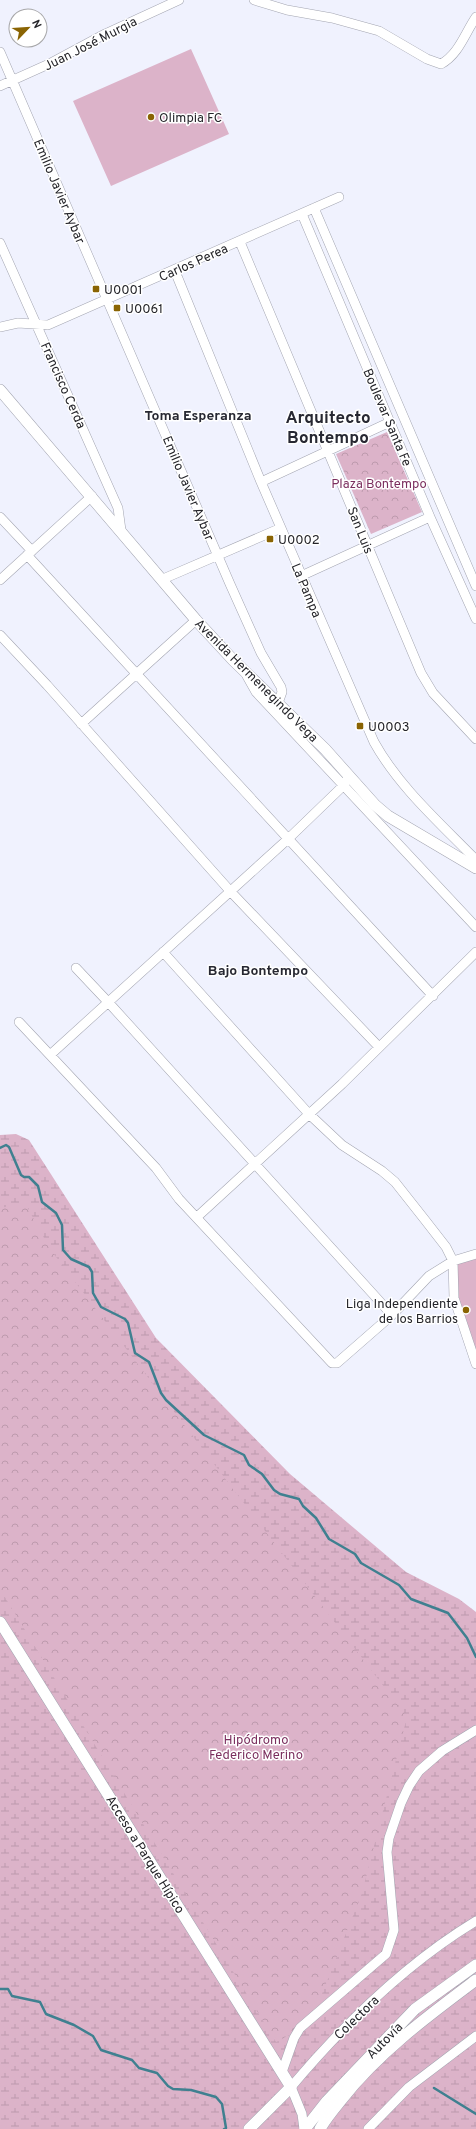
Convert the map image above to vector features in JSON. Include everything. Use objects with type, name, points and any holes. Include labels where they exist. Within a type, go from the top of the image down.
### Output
[{"type":"street","name":"Juan José Murgia","points":[[0,86],[13,81],[105,34],[179,0]]},
{"type":"street","points":[[255,0],[287,10],[332,18],[379,31],[431,61],[441,64],[451,58],[457,50],[476,17]]},
{"type":"street","name":"Emilio Javier Aybar","points":[[0,52],[261,653],[281,687],[282,692],[278,703]]},
{"type":"street","name":"Carlos Perea","points":[[0,327],[18,322],[48,325],[240,242],[339,197]]},
{"type":"street","name":"Boulevar Santa Fe","points":[[314,208],[476,586]]},
{"type":"street","name":"Boulevar Santa Fe","points":[[302,214],[430,517],[476,618]]},
{"type":"street","name":"San Luis","points":[[240,242],[425,680],[433,693],[476,738]]},
{"type":"street","name":"Francisco Cerda","points":[[0,243],[118,508],[122,530]]},
{"type":"street","name":"La Pampa","points":[[177,269],[177,276],[261,482],[365,725],[378,750],[391,768],[430,813],[476,860]]},
{"type":"street","name":"Avenida Hermenegindo Vega","points":[[0,390],[122,530],[196,620],[245,671],[325,749],[346,780],[388,816],[476,868]]},
{"type":"street","points":[[261,482],[390,422]]},
{"type":"street","points":[[0,580],[92,496]]},
{"type":"street","points":[[0,516],[30,553],[137,674],[433,996]]},
{"type":"street","points":[[301,576],[430,517]]},
{"type":"street","points":[[163,579],[281,528]]},
{"type":"street","points":[[82,724],[196,620]]},
{"type":"street","points":[[0,635],[82,724],[231,892],[379,1047]]},
{"type":"street","points":[[245,671],[256,692],[346,780],[476,927]]},
{"type":"street","points":[[50,1055],[231,892],[288,839],[346,780]]},
{"type":"street","points":[[163,952],[309,1114],[342,1145],[382,1171],[395,1182],[442,1241],[452,1261],[454,1298],[476,1364]]},
{"type":"street","points":[[197,1217],[309,1114],[433,996],[476,952]]},
{"type":"street","points":[[76,968],[392,1315]]},
{"type":"street","points":[[19,1022],[156,1168],[197,1217],[332,1363],[337,1363],[392,1315],[429,1276],[452,1261],[476,1254]]},
{"type":"street","name":"Acceso a Parque Hípico","points":[[1,1624],[291,2087]]},
{"type":"street","points":[[282,2072],[294,2038],[300,2028],[386,1954],[394,1930],[387,1852],[388,1838],[401,1803],[419,1771],[442,1751],[476,1730]]},
{"type":"street","name":"Colectora","points":[[249,2129],[282,2099],[328,2044],[369,2003],[423,1958],[476,1921]]},
{"type":"street","name":"Autovía","points":[[304,2129],[327,2101],[399,2025],[430,1997],[476,1965]]},
{"type":"street","name":"Autovía","points":[[320,2129],[347,2092],[390,2048],[429,2014],[476,1980]]},
{"type":"street","points":[[368,2129],[409,2087],[476,2036]]},
{"type":"street","points":[[291,2087],[302,2114],[304,2129]]},
{"type":"green space","name":"Olimpia FC","points":[[191,49],[229,134],[111,186],[73,101]]},
{"type":"green space","name":"Plaza Bontempo","points":[[387,432],[422,512],[371,534],[336,454]]},
{"type":"green space","points":[[16,1134],[29,1140],[156,1338],[290,1474],[406,1572],[459,1599],[476,1612],[476,2129],[0,2129],[0,1135]]},
{"type":"green space","name":"Hipódromo Federico Merino","points":[[25,1203],[50,1249],[407,1717],[362,1893],[310,2024],[276,2042],[0,1589],[0,1208]]},
{"type":"green space","name":"Liga Independiente de los Barrios","points":[[476,1254],[476,1364],[460,1322],[453,1261]]},
{"type":"waterway","points":[[0,1148],[6,1145],[9,1147],[21,1175],[24,1177],[29,1177],[38,1186],[42,1202],[56,1213],[62,1225],[63,1250],[71,1259],[89,1267],[92,1272],[93,1293],[101,1307],[125,1319],[128,1323],[135,1353],[149,1362],[161,1393],[166,1400],[204,1435],[244,1455],[249,1465],[262,1474],[274,1490],[280,1494],[299,1499],[303,1506],[316,1518],[329,1539],[355,1554],[361,1563],[399,1585],[411,1599],[448,1613],[467,1638],[476,1657]]},
{"type":"waterway","points":[[0,1989],[8,1989],[12,1996],[40,2002],[46,2014],[74,2025],[93,2036],[101,2050],[132,2060],[139,2068],[157,2073],[168,2086],[173,2089],[191,2090],[216,2097],[222,2104],[226,2128],[224,2129]]},
{"type":"waterway","points":[[434,2088],[476,2114]]},
{"type":"place","name":"Olimpia FC","points":[[151,117]]},
{"type":"place","name":"U0001","points":[[96,289]]},
{"type":"place","name":"U0061","points":[[117,308]]},
{"type":"place","name":"U0002","points":[[270,539]]},
{"type":"place","name":"U0003","points":[[360,726]]},
{"type":"place","name":"Liga Independiente de los Barrios","points":[[466,1310]]},
{"type":"district","name":"Toma Esperanza","points":[[198,415]]},
{"type":"district","name":"Arquitecto Bontempo","points":[[328,427]]},
{"type":"district","name":"Bajo Bontempo","points":[[258,970]]}]
